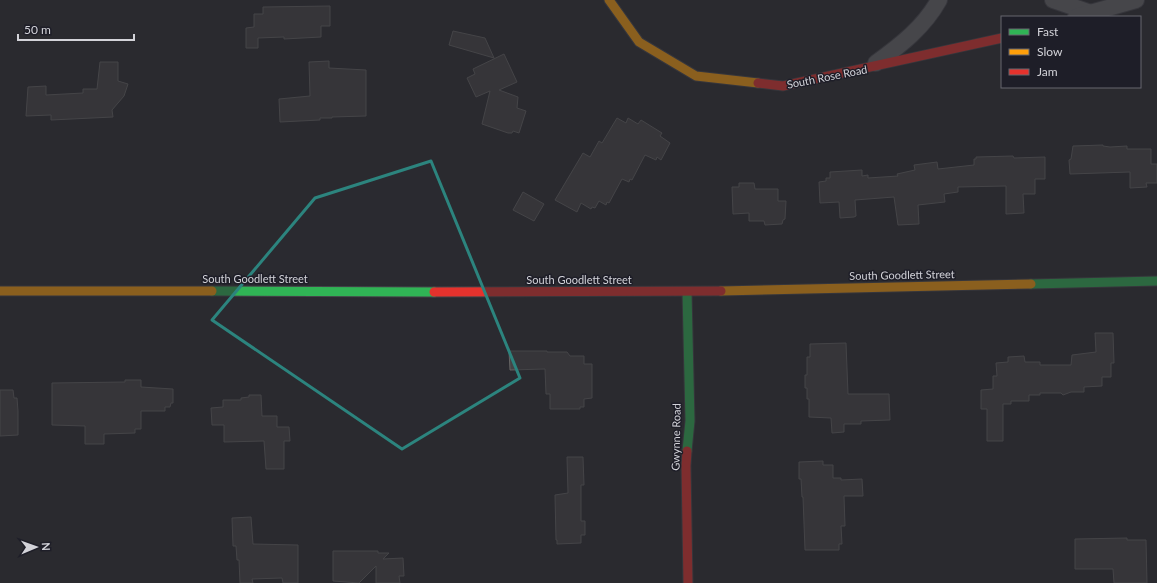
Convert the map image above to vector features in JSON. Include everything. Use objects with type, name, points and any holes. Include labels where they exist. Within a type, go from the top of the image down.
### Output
[{"type":"main road","name":"South Rose Road","points":[[609,0],[639,42],[696,76],[783,86],[869,69],[1001,38]]},
{"type":"main road","name":"South Goodlett Street","points":[[0,291],[687,292],[1157,281]]},
{"type":"main road","name":"Gwynne Road","points":[[687,292],[690,421],[686,466],[688,583]]},
{"type":"street","points":[[869,69],[906,41],[930,16],[939,0]]},
{"type":"street","points":[[1053,0],[1092,13]]},
{"type":"street","points":[[1080,16],[1136,0]]},
{"type":"highlighted area","points":[[431,161],[520,378],[402,449],[212,320],[315,198]]},
{"type":"building","points":[[330,6],[330,26],[321,26],[321,37],[284,39],[284,37],[258,38],[258,48],[246,48],[246,28],[254,27],[254,14],[263,14],[263,7]]},
{"type":"building","points":[[453,31],[485,38],[494,58],[449,45]]},
{"type":"building","points":[[504,54],[517,82],[499,90],[518,97],[517,108],[526,111],[519,133],[513,131],[512,133],[508,133],[482,124],[490,91],[476,97],[467,78],[475,74],[473,69]]},
{"type":"building","points":[[329,61],[329,68],[366,70],[366,116],[332,117],[320,118],[320,120],[280,122],[279,99],[310,96],[309,62]]},
{"type":"building","points":[[100,62],[118,62],[118,81],[128,84],[124,96],[112,110],[113,117],[51,120],[51,115],[26,116],[28,87],[46,86],[46,95],[83,93],[83,89],[97,89]]},
{"type":"building","points":[[617,118],[626,123],[628,118],[638,124],[641,120],[662,133],[660,136],[670,143],[661,160],[657,157],[656,160],[645,155],[632,180],[630,179],[629,182],[622,179],[609,203],[607,202],[606,205],[599,201],[595,208],[592,207],[591,209],[581,203],[577,212],[555,200],[583,153],[590,157],[599,141],[602,143]]},
{"type":"building","points":[[1103,145],[1110,147],[1127,146],[1127,149],[1151,149],[1151,164],[1157,164],[1157,183],[1146,183],[1147,187],[1130,188],[1130,172],[1070,174],[1069,160],[1071,159],[1073,146]]},
{"type":"building","points":[[1013,156],[1014,158],[1045,157],[1045,179],[1035,179],[1035,194],[1023,194],[1024,213],[1006,214],[1006,186],[958,187],[958,192],[944,194],[945,202],[918,205],[919,224],[898,225],[894,197],[855,200],[856,216],[854,217],[840,218],[839,202],[820,203],[819,182],[826,181],[826,178],[830,178],[830,172],[862,170],[862,176],[868,175],[868,178],[898,176],[897,174],[915,170],[914,165],[937,162],[938,169],[974,165],[974,159],[976,159],[976,157]]},
{"type":"building","points":[[739,183],[754,183],[755,189],[778,189],[778,201],[786,201],[785,219],[783,220],[782,224],[765,225],[764,221],[749,221],[749,213],[733,214],[732,187],[739,187]]},
{"type":"building","points":[[523,192],[544,204],[534,221],[513,210]]},
{"type":"building","points":[[1095,333],[1113,333],[1114,363],[1111,363],[1111,377],[1102,377],[1102,386],[1084,387],[1084,392],[1071,392],[1063,395],[1061,393],[1040,393],[1040,395],[1029,395],[1029,401],[1011,401],[1011,404],[1003,404],[1003,441],[987,441],[987,409],[981,409],[981,390],[993,389],[993,376],[997,376],[996,363],[1008,362],[1008,357],[1024,356],[1025,362],[1040,362],[1040,365],[1071,365],[1072,355],[1096,352]]},
{"type":"building","points":[[846,343],[848,394],[889,394],[890,420],[861,421],[861,424],[844,424],[844,432],[832,433],[831,418],[809,417],[809,399],[807,399],[807,388],[805,388],[807,357],[810,357],[810,344]]},
{"type":"building","points":[[509,351],[567,352],[570,356],[584,356],[584,364],[592,364],[592,398],[584,399],[584,407],[580,407],[580,409],[550,409],[550,394],[546,394],[545,369],[510,370]]},
{"type":"building","points":[[125,380],[141,380],[141,387],[173,389],[173,403],[171,403],[170,407],[165,407],[165,411],[141,411],[141,429],[135,429],[135,433],[104,434],[104,444],[85,444],[85,426],[52,425],[52,383],[125,382]]},
{"type":"building","points":[[0,390],[13,390],[14,398],[17,398],[18,435],[0,436]]},
{"type":"building","points":[[249,395],[261,395],[262,416],[277,416],[277,427],[289,427],[290,441],[284,441],[284,469],[266,469],[264,441],[224,442],[224,425],[212,425],[211,408],[223,407],[223,400],[241,400],[241,398],[249,397]]},
{"type":"building","points":[[567,457],[583,457],[584,485],[581,485],[581,521],[585,521],[585,535],[581,535],[581,543],[557,544],[555,495],[568,493]]},
{"type":"building","points":[[823,461],[823,465],[833,465],[833,478],[841,478],[841,480],[862,479],[863,496],[844,496],[845,526],[841,526],[842,544],[839,544],[839,550],[805,550],[803,497],[801,479],[799,479],[799,462]]},
{"type":"building","points":[[251,517],[253,544],[298,545],[298,583],[283,583],[282,578],[252,579],[253,583],[240,583],[239,560],[237,560],[236,546],[233,546],[232,518]]},
{"type":"building","points":[[1127,538],[1127,540],[1146,540],[1147,583],[1114,583],[1113,569],[1075,569],[1075,539]]},
{"type":"building","points":[[333,551],[378,551],[378,553],[389,553],[383,559],[403,558],[404,576],[399,576],[400,583],[376,583],[376,566],[359,583],[333,581]]},
{"type":"traffic: fast","points":[[1031,284],[1157,281]]},
{"type":"traffic: fast","points":[[212,291],[434,292]]},
{"type":"traffic: fast","points":[[687,292],[690,421],[687,451]]},
{"type":"traffic: slow","points":[[609,0],[639,42],[696,76],[758,83]]},
{"type":"traffic: slow","points":[[721,291],[1031,284]]},
{"type":"traffic: slow","points":[[0,291],[212,291]]},
{"type":"traffic: jam","points":[[758,83],[783,86],[1001,38]]},
{"type":"traffic: jam","points":[[434,292],[721,291]]},
{"type":"traffic: jam","points":[[687,451],[688,583]]}]
